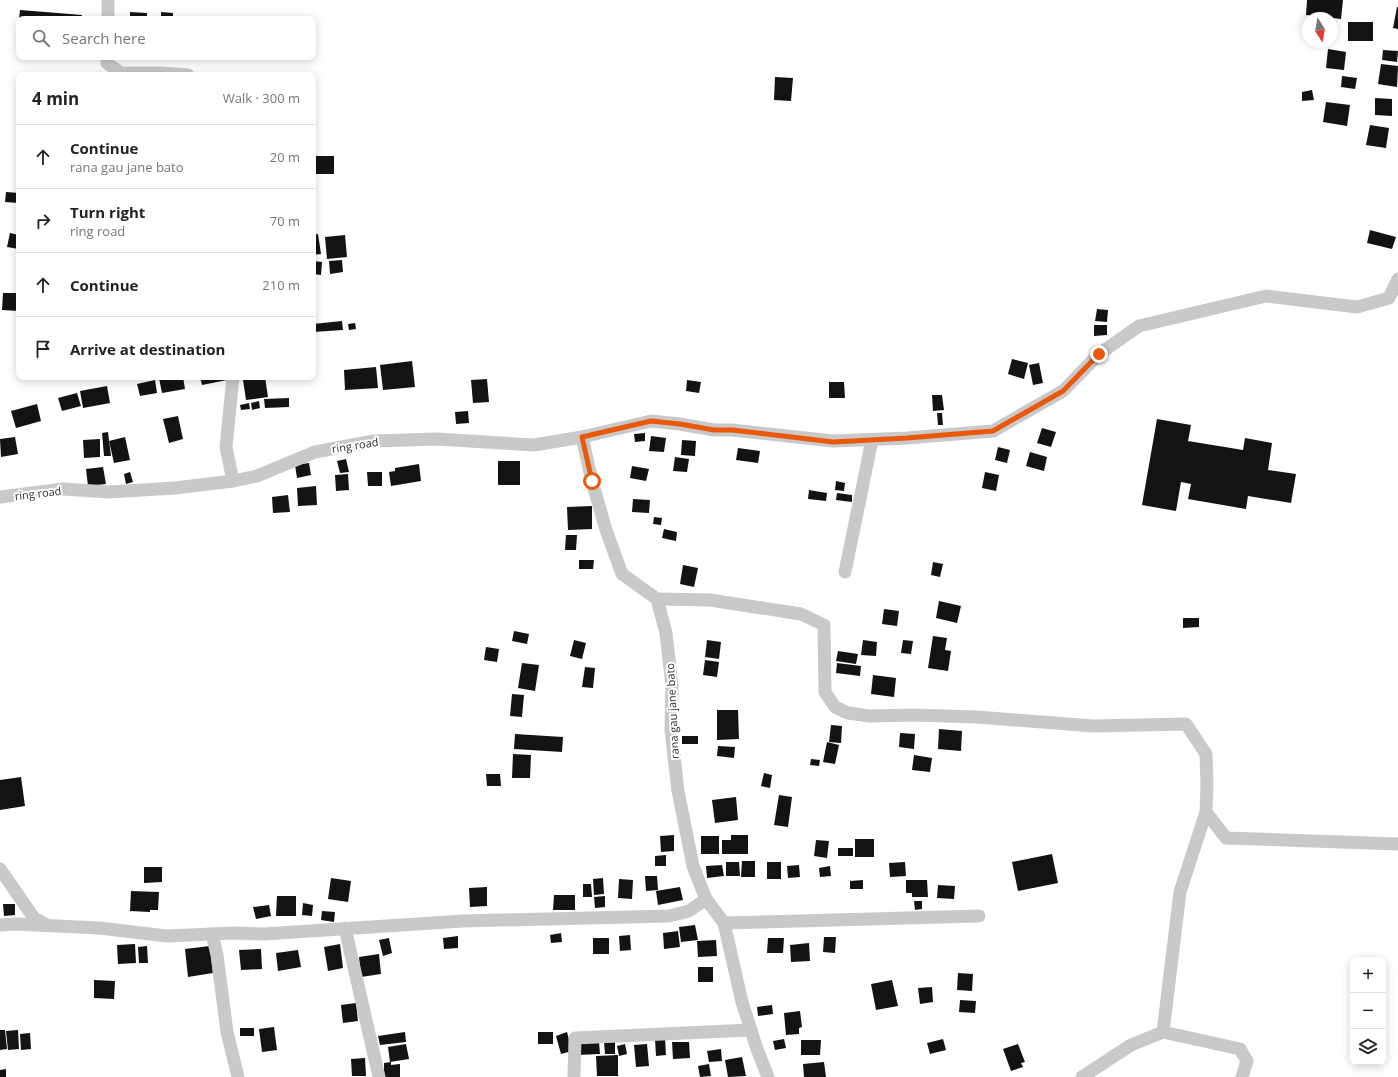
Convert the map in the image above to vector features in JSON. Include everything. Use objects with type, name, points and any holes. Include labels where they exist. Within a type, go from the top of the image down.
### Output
[{"type":"street","points":[[108,0],[108,16]]},
{"type":"street","points":[[108,60],[107,63],[120,72]]},
{"type":"street","name":"ring road","points":[[0,498],[63,489],[109,492],[175,488],[233,481],[257,476],[315,452],[374,441],[436,439],[534,445],[582,437],[651,421],[714,430],[732,430],[833,442],[993,431],[1063,391],[1099,354],[1139,326],[1266,296],[1357,307],[1389,298],[1398,279]]},
{"type":"street","points":[[233,380],[226,447],[233,481]]},
{"type":"street","points":[[582,437],[592,481],[606,530],[622,574],[657,599],[710,600],[801,614],[824,625],[825,692],[835,707],[848,713],[869,716],[914,715],[977,717],[1093,726],[1186,724],[1206,754],[1206,812],[1180,892],[1163,1032]]},
{"type":"street","points":[[845,572],[872,440]]},
{"type":"street","name":"rana gau jane bato","points":[[657,599],[666,633],[672,686],[672,730],[678,790],[693,866],[706,898],[724,923]]},
{"type":"street","points":[[1206,812],[1226,838],[1398,844]]},
{"type":"street","points":[[0,869],[34,918],[50,926]]},
{"type":"street","points":[[0,925],[15,924],[99,928],[167,936],[234,933],[264,934],[463,920],[669,916],[689,911],[706,898]]},
{"type":"street","points":[[768,1077],[757,1049],[742,1002],[724,923],[979,916]]},
{"type":"street","points":[[345,928],[379,1077]]},
{"type":"street","points":[[212,934],[217,955],[227,1032],[238,1077]]},
{"type":"street","points":[[574,1077],[575,1038],[751,1030]]},
{"type":"street","points":[[1082,1077],[1131,1045],[1163,1032],[1240,1049],[1247,1061],[1242,1077]]},
{"type":"building","points":[[1307,0],[1343,0],[1341,19],[1338,19],[1338,12],[1306,12]]},
{"type":"building","points":[[1398,7],[1398,29],[1393,28]]},
{"type":"building","points":[[20,10],[82,15],[82,16],[19,16]]},
{"type":"building","points":[[130,12],[147,13],[147,16],[130,16]]},
{"type":"building","points":[[161,12],[173,13],[173,16],[161,16]]},
{"type":"building","points":[[1348,22],[1373,22],[1373,41],[1348,41]]},
{"type":"building","points":[[1328,49],[1346,52],[1344,70],[1326,68]]},
{"type":"building","points":[[1383,50],[1398,51],[1397,62],[1382,60]]},
{"type":"building","points":[[1381,64],[1398,66],[1397,87],[1378,84]]},
{"type":"building","points":[[1342,76],[1357,78],[1355,89],[1341,87]]},
{"type":"building","points":[[775,77],[793,78],[791,101],[774,100]]},
{"type":"building","points":[[1312,90],[1314,100],[1302,101],[1302,92]]},
{"type":"building","points":[[1375,98],[1392,99],[1392,116],[1375,115]]},
{"type":"building","points":[[1326,102],[1350,105],[1347,126],[1323,122]]},
{"type":"building","points":[[1370,125],[1389,128],[1386,148],[1366,145]]},
{"type":"building","points":[[316,156],[334,156],[334,174],[316,174]]},
{"type":"building","points":[[6,192],[16,193],[16,203],[5,202]]},
{"type":"building","points":[[1370,230],[1396,237],[1392,249],[1367,243]]},
{"type":"building","points":[[10,233],[16,234],[16,248],[7,247]]},
{"type":"building","points":[[316,234],[318,234],[321,254],[316,255]]},
{"type":"building","points":[[345,235],[347,257],[327,259],[325,237]]},
{"type":"building","points":[[342,260],[343,272],[330,274],[329,261]]},
{"type":"building","points":[[316,261],[322,262],[321,275],[316,274]]},
{"type":"building","points":[[3,293],[16,293],[16,311],[2,310]]},
{"type":"building","points":[[1097,309],[1108,310],[1107,322],[1095,321]]},
{"type":"building","points":[[342,321],[343,330],[316,332],[316,324]]},
{"type":"building","points":[[355,323],[356,329],[349,330],[348,324]]},
{"type":"building","points":[[1094,325],[1107,325],[1107,335],[1094,336]]},
{"type":"building","points":[[1012,359],[1028,363],[1024,379],[1008,374]]},
{"type":"building","points":[[412,361],[415,387],[383,390],[380,365]]},
{"type":"building","points":[[1039,363],[1043,383],[1033,385],[1029,365]]},
{"type":"building","points":[[376,367],[378,388],[345,390],[344,370]]},
{"type":"building","points":[[487,379],[489,402],[473,403],[471,380]]},
{"type":"building","points":[[155,380],[157,393],[140,396],[137,384]]},
{"type":"building","points":[[159,380],[184,380],[185,389],[162,393]]},
{"type":"building","points":[[201,380],[227,380],[202,385]]},
{"type":"building","points":[[243,380],[265,380],[268,397],[246,400]]},
{"type":"building","points":[[687,380],[701,382],[699,393],[686,391]]},
{"type":"building","points":[[829,382],[844,382],[845,398],[829,398]]},
{"type":"building","points":[[107,386],[110,403],[83,408],[80,391]]},
{"type":"building","points":[[77,393],[81,406],[62,411],[58,398]]},
{"type":"building","points":[[932,395],[942,395],[944,410],[933,411]]},
{"type":"building","points":[[289,398],[289,407],[265,408],[264,399]]},
{"type":"building","points":[[259,401],[260,408],[252,410],[251,403]]},
{"type":"building","points":[[249,403],[250,409],[241,410],[240,405]]},
{"type":"building","points":[[37,404],[41,421],[16,428],[11,411]]},
{"type":"building","points":[[468,411],[469,423],[456,424],[455,412]]},
{"type":"building","points":[[937,413],[942,413],[943,425],[938,425]]},
{"type":"building","points":[[178,416],[183,439],[169,443],[163,419]]},
{"type":"building","points":[[1157,419],[1191,425],[1188,441],[1243,450],[1245,438],[1272,443],[1268,470],[1296,474],[1291,503],[1248,496],[1246,509],[1188,499],[1191,484],[1181,482],[1176,511],[1142,505]]},
{"type":"building","points":[[1042,428],[1056,432],[1051,447],[1037,443]]},
{"type":"building","points":[[108,432],[111,456],[104,456],[102,433]]},
{"type":"building","points":[[645,433],[645,441],[635,442],[634,434]]},
{"type":"building","points":[[651,436],[666,438],[664,452],[649,451]]},
{"type":"building","points":[[15,437],[18,454],[1,457],[0,439]]},
{"type":"building","points":[[125,437],[130,460],[114,463],[109,441]]},
{"type":"building","points":[[100,439],[100,457],[84,458],[83,440]]},
{"type":"building","points":[[682,440],[696,441],[695,456],[681,455]]},
{"type":"building","points":[[998,447],[1010,450],[1007,463],[995,460]]},
{"type":"building","points":[[738,448],[760,451],[758,463],[736,460]]},
{"type":"building","points":[[1030,452],[1047,457],[1044,471],[1026,466]]},
{"type":"building","points":[[675,457],[689,459],[687,472],[673,471]]},
{"type":"building","points":[[346,459],[349,472],[340,473],[337,461]]},
{"type":"building","points":[[498,461],[520,461],[520,485],[498,485]]},
{"type":"building","points":[[309,463],[311,475],[297,478],[295,465]]},
{"type":"building","points":[[419,464],[421,481],[391,486],[389,472],[395,471],[395,468]]},
{"type":"building","points":[[632,466],[649,469],[646,481],[630,478]]},
{"type":"building","points":[[103,467],[106,484],[88,486],[86,469]]},
{"type":"building","points":[[130,472],[133,482],[126,484],[124,474]]},
{"type":"building","points":[[367,472],[382,472],[382,486],[368,486]]},
{"type":"building","points":[[985,472],[999,475],[996,491],[982,488]]},
{"type":"building","points":[[348,474],[349,490],[336,491],[335,475]]},
{"type":"building","points":[[836,481],[845,483],[844,491],[835,490]]},
{"type":"building","points":[[316,486],[317,505],[298,506],[297,488]]},
{"type":"building","points":[[809,490],[827,493],[826,501],[808,499]]},
{"type":"building","points":[[837,493],[852,495],[852,502],[836,500]]},
{"type":"building","points":[[288,495],[290,512],[273,513],[272,497]]},
{"type":"building","points":[[633,499],[650,500],[649,513],[632,512]]},
{"type":"building","points":[[592,506],[592,529],[568,530],[567,507]]},
{"type":"building","points":[[654,517],[662,518],[661,525],[653,524]]},
{"type":"building","points":[[664,529],[677,532],[676,541],[662,538]]},
{"type":"building","points":[[566,535],[577,535],[576,550],[565,550]]},
{"type":"building","points":[[579,560],[594,560],[593,569],[579,569]]},
{"type":"building","points":[[933,562],[943,564],[940,577],[931,575]]},
{"type":"building","points":[[683,565],[698,568],[694,587],[680,584]]},
{"type":"building","points":[[939,601],[961,606],[957,623],[936,618]]},
{"type":"building","points":[[884,609],[899,611],[897,626],[882,624]]},
{"type":"building","points":[[1183,618],[1199,618],[1199,627],[1183,628]]},
{"type":"building","points":[[514,631],[529,634],[527,644],[512,641]]},
{"type":"building","points":[[933,636],[947,638],[945,650],[951,651],[948,671],[928,668]]},
{"type":"building","points":[[574,640],[586,643],[582,659],[570,656]]},
{"type":"building","points":[[707,640],[721,642],[719,659],[705,657]]},
{"type":"building","points":[[863,640],[877,642],[876,656],[861,655]]},
{"type":"building","points":[[903,640],[913,641],[911,654],[901,653]]},
{"type":"building","points":[[486,647],[499,649],[497,662],[484,660]]},
{"type":"building","points":[[838,651],[858,654],[856,664],[836,661]]},
{"type":"building","points":[[705,660],[719,662],[717,677],[703,675]]},
{"type":"building","points":[[522,663],[539,665],[535,691],[518,688]]},
{"type":"building","points":[[837,663],[861,666],[860,676],[836,673]]},
{"type":"building","points":[[585,667],[595,668],[593,688],[582,687]]},
{"type":"building","points":[[873,675],[896,678],[894,697],[871,694]]},
{"type":"building","points":[[512,694],[524,695],[522,717],[510,716]]},
{"type":"building","points":[[717,710],[738,710],[739,739],[717,740]]},
{"type":"building","points":[[831,725],[842,726],[841,743],[829,742]]},
{"type":"building","points":[[939,729],[962,731],[961,751],[938,749]]},
{"type":"building","points":[[900,733],[915,734],[914,749],[899,747]]},
{"type":"building","points":[[515,734],[563,737],[562,752],[514,749]]},
{"type":"building","points":[[682,736],[698,736],[698,744],[682,744]]},
{"type":"building","points":[[827,742],[839,745],[835,764],[823,762]]},
{"type":"building","points":[[718,746],[735,747],[734,758],[717,756]]},
{"type":"building","points":[[513,754],[531,755],[530,778],[512,778]]},
{"type":"building","points":[[914,755],[932,758],[930,772],[912,770]]},
{"type":"building","points":[[811,759],[820,760],[819,766],[810,765]]},
{"type":"building","points":[[764,773],[772,775],[770,788],[761,786]]},
{"type":"building","points":[[486,774],[500,774],[501,786],[487,786]]},
{"type":"building","points":[[21,777],[25,806],[0,810],[0,780]]},
{"type":"building","points":[[779,795],[792,797],[788,827],[774,825]]},
{"type":"building","points":[[736,797],[738,820],[715,823],[712,800]]},
{"type":"building","points":[[674,835],[674,851],[661,852],[660,836]]},
{"type":"building","points":[[731,835],[748,835],[748,854],[722,854],[722,840],[731,840]]},
{"type":"building","points":[[701,836],[719,836],[719,854],[701,854]]},
{"type":"building","points":[[855,839],[874,839],[874,857],[855,857]]},
{"type":"building","points":[[816,840],[829,841],[827,858],[814,856]]},
{"type":"building","points":[[838,848],[853,848],[853,856],[838,856]]},
{"type":"building","points":[[1052,854],[1058,883],[1018,891],[1012,862]]},
{"type":"building","points":[[666,855],[666,866],[655,866],[655,856]]},
{"type":"building","points":[[742,861],[755,861],[755,877],[741,877]]},
{"type":"building","points":[[726,862],[739,862],[740,876],[726,876]]},
{"type":"building","points":[[767,862],[781,862],[781,879],[767,879]]},
{"type":"building","points":[[905,862],[906,876],[890,877],[889,863]]},
{"type":"building","points":[[722,865],[724,876],[707,878],[706,866]]},
{"type":"building","points":[[799,865],[800,877],[788,878],[787,866]]},
{"type":"building","points":[[830,866],[831,876],[820,877],[819,868]]},
{"type":"building","points":[[144,867],[162,867],[162,882],[144,883]]},
{"type":"building","points":[[645,876],[657,876],[658,890],[646,891]]},
{"type":"building","points":[[331,878],[351,881],[348,902],[328,899]]},
{"type":"building","points":[[603,878],[604,894],[594,895],[593,879]]},
{"type":"building","points":[[619,879],[633,880],[632,899],[618,898]]},
{"type":"building","points":[[863,880],[863,889],[850,889],[850,881]]},
{"type":"building","points":[[906,880],[927,880],[928,897],[912,897],[912,893],[906,893]]},
{"type":"building","points":[[583,884],[591,884],[592,897],[583,897]]},
{"type":"building","points":[[938,885],[955,886],[954,899],[937,898]]},
{"type":"building","points":[[487,887],[487,906],[470,907],[469,888]]},
{"type":"building","points":[[680,887],[683,900],[658,905],[656,891]]},
{"type":"building","points":[[131,891],[159,892],[158,910],[150,910],[150,912],[130,911]]},
{"type":"building","points":[[554,895],[575,895],[575,910],[553,910]]},
{"type":"building","points":[[277,896],[296,896],[296,916],[276,916]]},
{"type":"building","points":[[605,896],[605,907],[595,908],[594,897]]},
{"type":"building","points":[[914,901],[922,901],[922,909],[915,910]]},
{"type":"building","points":[[303,903],[313,905],[312,916],[302,915]]},
{"type":"building","points":[[3,904],[15,904],[15,915],[4,916]]},
{"type":"building","points":[[269,905],[271,916],[256,919],[253,907]]},
{"type":"building","points":[[322,911],[335,912],[334,922],[321,920]]},
{"type":"building","points":[[695,925],[698,940],[681,942],[679,927]]},
{"type":"building","points":[[678,931],[680,947],[664,949],[663,933]]},
{"type":"building","points":[[561,933],[562,942],[551,943],[550,935]]},
{"type":"building","points":[[630,935],[631,950],[620,951],[619,936]]},
{"type":"building","points":[[458,936],[458,948],[444,949],[443,938]]},
{"type":"building","points":[[824,937],[836,937],[835,953],[823,952]]},
{"type":"building","points":[[389,938],[392,953],[383,956],[379,940]]},
{"type":"building","points":[[593,938],[609,938],[609,954],[593,954]]},
{"type":"building","points":[[768,938],[784,938],[783,953],[767,953]]},
{"type":"building","points":[[716,940],[717,956],[698,957],[697,941]]},
{"type":"building","points":[[809,943],[810,961],[791,962],[790,945]]},
{"type":"building","points":[[135,944],[136,963],[118,964],[117,945]]},
{"type":"building","points":[[340,944],[343,968],[328,971],[324,947]]},
{"type":"building","points":[[147,946],[148,963],[139,963],[138,947]]},
{"type":"building","points":[[210,946],[213,973],[188,977],[185,949]]},
{"type":"building","points":[[261,949],[262,969],[241,970],[239,950]]},
{"type":"building","points":[[298,950],[301,967],[278,971],[276,953]]},
{"type":"building","points":[[379,954],[381,974],[361,977],[359,957]]},
{"type":"building","points":[[698,967],[713,967],[713,982],[698,982]]},
{"type":"building","points":[[958,973],[973,974],[972,991],[957,990]]},
{"type":"building","points":[[94,980],[115,981],[114,999],[94,998]]},
{"type":"building","points":[[892,980],[898,1006],[876,1010],[871,984]]},
{"type":"building","points":[[932,987],[933,1002],[920,1004],[918,988]]},
{"type":"building","points":[[960,1000],[976,1001],[975,1013],[959,1012]]},
{"type":"building","points":[[356,1003],[358,1021],[343,1023],[341,1005]]},
{"type":"building","points":[[772,1005],[773,1014],[758,1016],[757,1007]]},
{"type":"building","points":[[800,1011],[802,1027],[799,1028],[799,1034],[786,1035],[784,1013]]},
{"type":"building","points":[[274,1027],[277,1050],[262,1052],[259,1029]]},
{"type":"building","points":[[240,1028],[254,1028],[254,1036],[240,1036]]},
{"type":"building","points":[[0,1030],[5,1030],[7,1049],[0,1050]]},
{"type":"building","points":[[18,1030],[19,1049],[8,1050],[6,1031]]},
{"type":"building","points":[[405,1032],[406,1042],[380,1045],[378,1036]]},
{"type":"building","points":[[538,1032],[553,1032],[553,1044],[538,1044]]},
{"type":"building","points":[[567,1032],[572,1051],[561,1054],[556,1036]]},
{"type":"building","points":[[30,1033],[31,1049],[21,1050],[20,1034]]},
{"type":"building","points":[[665,1038],[666,1055],[656,1056],[655,1039]]},
{"type":"building","points":[[784,1039],[786,1048],[775,1050],[773,1041]]},
{"type":"building","points":[[943,1039],[946,1050],[930,1054],[927,1043]]},
{"type":"building","points":[[801,1040],[821,1040],[820,1055],[801,1055]]},
{"type":"building","points":[[599,1042],[600,1054],[577,1055],[576,1043]]},
{"type":"building","points":[[604,1042],[615,1042],[615,1054],[605,1054]]},
{"type":"building","points":[[672,1042],[689,1042],[690,1058],[673,1059]]},
{"type":"building","points":[[406,1044],[409,1059],[390,1062],[388,1047]]},
{"type":"building","points":[[625,1044],[627,1054],[619,1056],[617,1046]]},
{"type":"building","points":[[647,1044],[649,1066],[636,1067],[634,1045]]},
{"type":"building","points":[[1018,1044],[1025,1062],[1021,1063],[1023,1067],[1011,1071],[1003,1049]]},
{"type":"building","points":[[721,1049],[722,1061],[709,1062],[707,1051]]},
{"type":"building","points":[[618,1055],[618,1076],[597,1076],[596,1056]]},
{"type":"building","points":[[742,1057],[746,1076],[728,1077],[725,1060]]},
{"type":"building","points":[[365,1058],[366,1076],[352,1076],[351,1059]]},
{"type":"building","points":[[391,1062],[391,1065],[400,1064],[400,1077],[384,1077],[384,1063]]},
{"type":"building","points":[[824,1062],[826,1077],[804,1077],[803,1064]]},
{"type":"building","points":[[709,1064],[711,1076],[700,1077],[698,1066]]},
{"type":"building","points":[[6,1069],[6,1077],[0,1077],[0,1070]]},
{"type":"route","points":[[592,481],[582,437],[651,421],[714,430],[732,430],[833,442],[993,431],[1063,391],[1099,354]]}]
